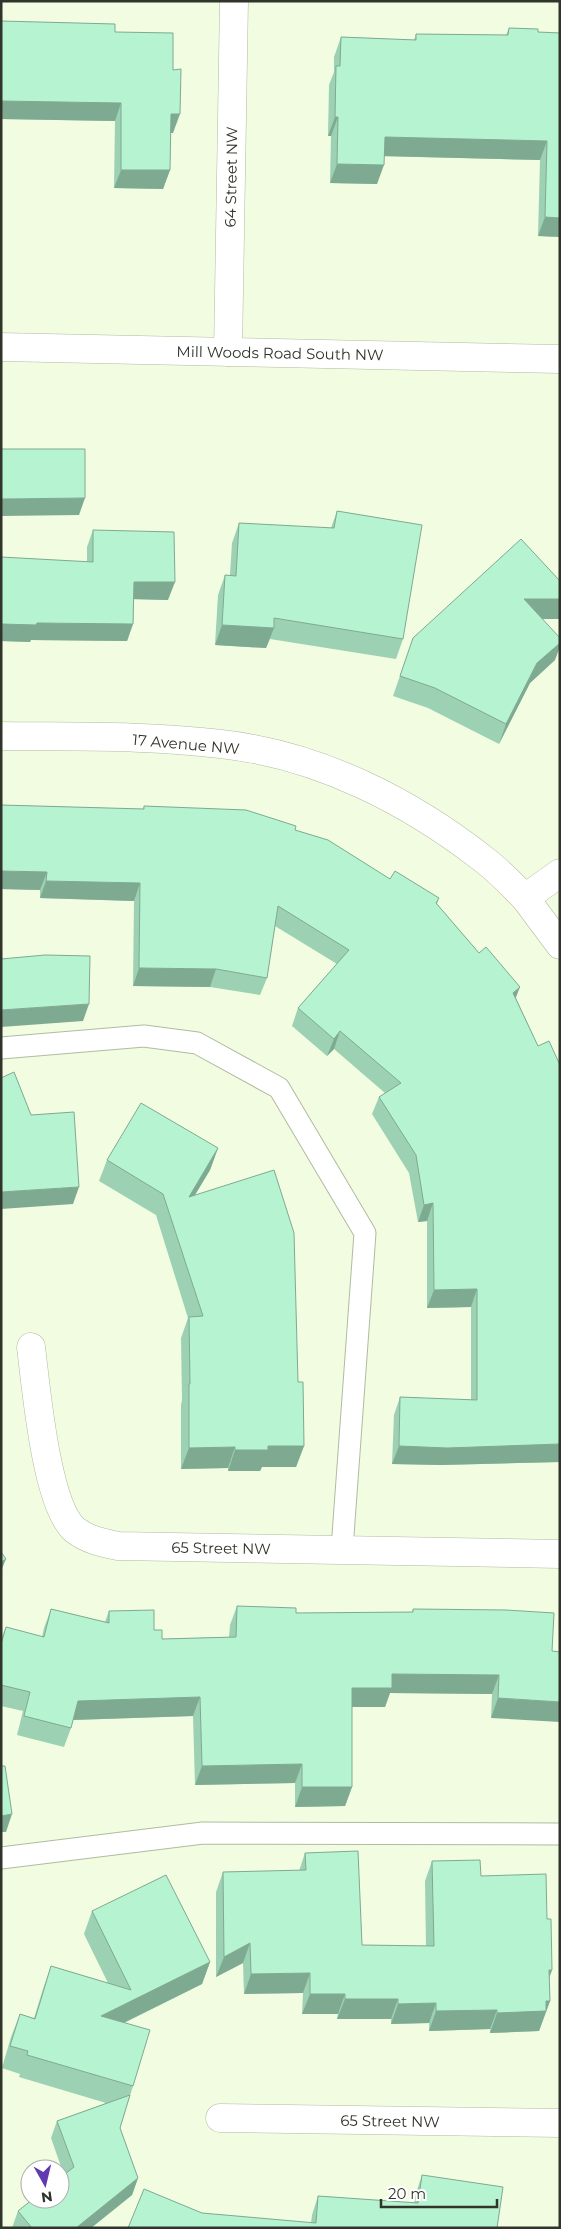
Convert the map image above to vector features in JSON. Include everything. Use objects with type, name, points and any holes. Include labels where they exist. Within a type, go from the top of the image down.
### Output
[{"type":"street","name":"64 Street NW","points":[[228,352],[234,1]]},
{"type":"street","name":"Mill Woods Road South NW","points":[[1,347],[560,359]]},
{"type":"street","name":"17 Avenue NW","points":[[1,736],[174,740],[222,744],[273,754],[325,769],[372,788],[450,835],[488,863],[525,898]]},
{"type":"street","points":[[560,873],[525,898],[560,945]]},
{"type":"street","name":"65 Street NW","points":[[31,1347],[46,1453],[56,1492],[63,1513],[74,1529],[94,1540],[118,1546],[560,1554]]},
{"type":"street","name":"65 Street NW","points":[[220,2118],[560,2123]]},
{"type":"lane","points":[[1,1048],[144,1036],[197,1043],[279,1088],[365,1233],[342,1549]]},
{"type":"lane","points":[[1,1858],[203,1833],[560,1834]]},
{"type":"building","points":[[1,21],[115,24],[115,32],[173,33],[173,70],[181,69],[180,114],[171,114],[170,170],[121,170],[121,103],[1,101]]},
{"type":"building","points":[[509,28],[538,29],[538,32],[560,33],[560,218],[545,217],[547,141],[385,137],[384,165],[337,164],[338,117],[335,117],[336,66],[340,66],[341,37],[416,40],[416,34],[508,35]]},
{"type":"building","points":[[1,449],[85,449],[85,498],[1,499]]},
{"type":"building","points":[[337,511],[422,525],[403,639],[274,618],[274,628],[222,625],[225,575],[236,576],[239,523],[334,528]]},
{"type":"building","points":[[93,530],[174,532],[175,582],[134,582],[133,624],[1,624],[1,557],[93,562]]},
{"type":"building","points":[[521,539],[560,581],[560,599],[524,599],[560,638],[560,643],[537,663],[506,724],[435,688],[400,676],[413,638]]},
{"type":"building","points":[[1,805],[144,809],[144,806],[246,810],[296,826],[295,830],[328,840],[390,879],[395,871],[439,898],[436,903],[479,953],[486,947],[520,987],[513,993],[538,1046],[549,1041],[560,1065],[560,1444],[447,1448],[399,1446],[400,1397],[477,1400],[477,1289],[434,1290],[433,1203],[424,1205],[416,1155],[379,1097],[401,1083],[340,1031],[334,1039],[298,1008],[349,950],[278,906],[267,978],[216,969],[139,968],[140,883],[46,881],[47,872],[1,871]]},
{"type":"building","points":[[45,955],[90,956],[89,1004],[1,1010],[1,959]]},
{"type":"building","points":[[14,1072],[31,1115],[74,1112],[79,1187],[1,1192],[1,1078]]},
{"type":"building","points":[[141,1103],[218,1148],[189,1197],[274,1170],[294,1233],[298,1382],[303,1382],[304,1446],[268,1446],[268,1450],[235,1450],[235,1447],[189,1448],[189,1317],[203,1316],[163,1194],[107,1160]]},
{"type":"building","points":[[1,1552],[6,1559],[1,1562]]},
{"type":"building","points":[[237,1606],[296,1608],[296,1613],[413,1612],[413,1609],[506,1610],[554,1613],[552,1651],[560,1652],[560,1702],[498,1698],[499,1675],[392,1674],[392,1688],[352,1688],[352,1787],[302,1787],[302,1764],[202,1766],[200,1697],[78,1701],[71,1728],[24,1716],[30,1692],[1,1685],[1,1644],[6,1627],[44,1637],[51,1609],[109,1623],[109,1611],[154,1610],[154,1630],[162,1630],[162,1639],[236,1637]]},
{"type":"building","points":[[1,1766],[5,1766],[12,1814],[1,1816]]},
{"type":"building","points":[[358,1851],[362,1945],[434,1946],[432,1861],[480,1860],[481,1876],[546,1874],[547,1919],[551,1919],[552,1970],[549,1970],[550,2001],[546,2001],[546,2011],[497,2013],[497,2010],[436,2011],[436,2003],[398,2004],[398,1999],[345,1999],[345,1994],[310,1994],[310,1973],[251,1974],[250,1943],[224,1957],[223,1872],[306,1870],[305,1853]]},
{"type":"building","points":[[166,1875],[210,1962],[101,2016],[150,2030],[133,2086],[27,2055],[28,2051],[10,2046],[20,2014],[35,2019],[51,1966],[131,1990],[92,1911]]},
{"type":"building","points":[[130,2095],[120,2128],[138,2178],[76,2228],[32,2228],[18,2211],[20,2209],[70,2209],[70,2170],[74,2167],[57,2121]]},
{"type":"building","points":[[422,2175],[503,2187],[497,2228],[128,2228],[144,2189],[202,2213],[316,2223],[318,2196],[418,2203]]}]
